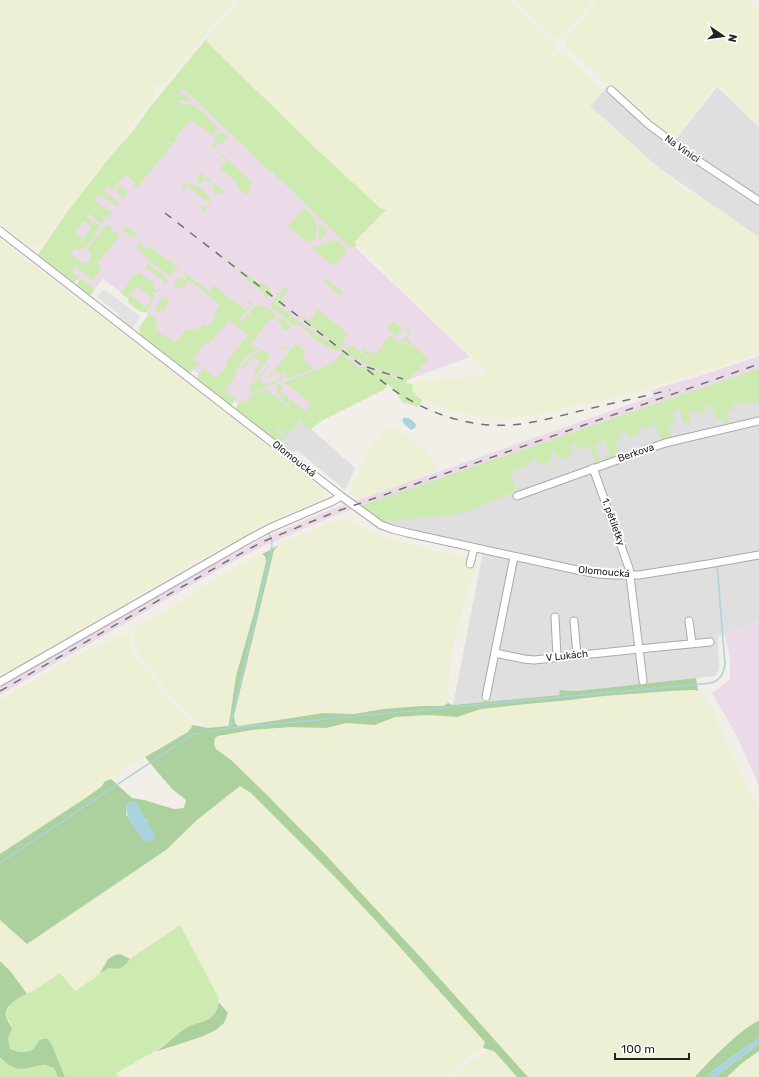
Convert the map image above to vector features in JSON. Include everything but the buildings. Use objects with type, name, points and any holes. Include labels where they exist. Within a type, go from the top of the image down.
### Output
[{"type":"street","name":"Na Vinici","points":[[611,90],[648,124],[688,154],[759,201]]},
{"type":"street","name":"Olomoucká","points":[[0,231],[341,496],[376,522],[392,530],[514,557],[588,572],[614,575],[640,575],[759,555]]},
{"type":"street","name":"Berkova","points":[[517,496],[665,443],[759,421]]},
{"type":"street","name":"1. pětiletky","points":[[593,468],[628,564],[630,575]]},
{"type":"street","points":[[0,682],[251,538],[341,496]]},
{"type":"street","points":[[470,564],[474,548]]},
{"type":"street","points":[[486,697],[514,557]]},
{"type":"street","points":[[630,575],[643,681]]},
{"type":"street","points":[[555,617],[557,657]]},
{"type":"street","points":[[574,621],[577,655]]},
{"type":"street","points":[[689,621],[692,644]]},
{"type":"street","name":"V Lukách","points":[[495,652],[507,656],[533,660],[710,642]]},
{"type":"shaded area","points":[[178,77],[470,357],[396,384],[388,379],[271,430],[145,332],[155,320],[127,297],[103,279],[93,292],[41,252]]},
{"type":"shaded area","points":[[717,87],[759,127],[759,237],[659,168],[590,106],[606,88],[673,143]]},
{"type":"shaded area","points":[[104,289],[141,317],[131,329],[116,317],[119,314],[97,297]]},
{"type":"shaded area","points":[[759,356],[759,368],[336,515],[264,546],[230,563],[0,695],[0,687],[189,578],[261,539],[334,508],[654,396],[652,390]]},
{"type":"shaded area","points":[[759,368],[759,620],[718,637],[719,669],[715,676],[577,691],[560,690],[560,695],[453,705],[484,547],[392,527],[378,520],[361,507]]},
{"type":"shaded area","points":[[300,419],[355,468],[345,490],[297,450],[293,453],[273,438],[271,430]]},
{"type":"shaded area","points":[[759,620],[759,788],[738,739],[712,693],[730,680],[730,660],[725,634]]},
{"type":"green space","points":[[0,0],[234,0],[167,81],[162,84],[155,85],[153,99],[136,121],[129,127],[124,137],[43,242],[38,245],[31,246],[0,223]]},
{"type":"green space","points":[[240,0],[510,0],[556,45],[556,49],[498,117],[477,135],[416,181],[382,210],[309,142],[207,42],[208,38]]},
{"type":"green space","points":[[515,0],[593,0],[558,40]]},
{"type":"green space","points":[[598,0],[746,0],[759,10],[759,123],[719,86],[716,85],[679,134],[676,137],[667,135],[565,46],[568,36]]},
{"type":"green space","points":[[207,38],[207,42],[309,142],[379,207],[386,210],[356,240],[355,243],[357,245],[352,249],[273,173],[273,171],[269,171],[242,143],[237,140],[183,88],[178,95],[184,94],[192,102],[179,100],[178,103],[196,106],[218,128],[214,134],[215,136],[221,132],[229,137],[221,144],[217,143],[214,149],[211,146],[217,138],[191,120],[175,138],[177,142],[175,141],[172,143],[169,140],[167,143],[172,145],[137,188],[133,186],[135,183],[125,174],[113,189],[108,185],[104,191],[120,203],[116,207],[100,195],[94,199],[108,211],[110,209],[113,211],[108,219],[106,216],[102,217],[105,221],[102,224],[88,213],[86,216],[101,227],[95,235],[90,232],[95,236],[85,248],[79,250],[76,248],[71,254],[84,264],[87,261],[88,263],[91,255],[88,248],[105,227],[109,226],[113,228],[110,232],[111,233],[115,230],[120,235],[97,264],[102,269],[96,275],[91,269],[96,277],[93,281],[75,266],[71,271],[79,277],[73,284],[37,256],[67,212],[113,153],[132,132],[150,107]],"holes":[[[84,221],[92,227],[83,238],[75,232]]]},
{"type":"green space","points":[[556,54],[566,55],[597,84],[601,89],[601,93],[590,106],[631,144],[674,180],[682,189],[696,195],[725,213],[759,238],[759,354],[637,392],[530,416],[514,418],[487,417],[441,408],[415,395],[411,387],[413,384],[418,380],[473,377],[489,374],[355,243],[362,233],[406,191],[494,123],[513,103],[541,68],[551,57]]},
{"type":"green space","points":[[219,152],[252,182],[250,191],[246,195],[236,187],[238,183],[220,169],[226,161],[217,153]]},
{"type":"green space","points":[[202,173],[205,174],[202,175],[205,178],[206,177],[213,181],[208,186],[210,183],[205,179],[200,184],[197,181],[198,175]]},
{"type":"green space","points":[[186,183],[201,189],[209,196],[210,203],[201,216],[204,210],[200,207],[201,205],[205,207],[209,203],[191,189],[191,187],[189,186],[184,190],[181,186]]},
{"type":"green space","points":[[215,184],[224,191],[218,194],[212,192]]},
{"type":"green space","points":[[120,186],[128,192],[124,198],[116,191]]},
{"type":"green space","points":[[304,208],[315,220],[317,228],[316,235],[309,243],[286,225],[289,225]]},
{"type":"green space","points":[[320,223],[327,234],[322,239],[318,240]]},
{"type":"green space","points":[[125,225],[136,233],[135,238],[124,232]]},
{"type":"green space","points":[[0,238],[25,261],[32,264],[51,278],[324,489],[326,494],[320,500],[266,524],[189,566],[0,676]]},
{"type":"green space","points":[[334,240],[339,242],[347,250],[334,266],[319,254],[312,246],[315,245],[318,247]]},
{"type":"green space","points":[[141,241],[142,242],[140,245],[145,249],[149,246],[169,261],[171,259],[173,261],[172,264],[175,267],[178,264],[179,266],[173,274],[168,275],[138,250],[137,247]]},
{"type":"green space","points":[[148,264],[164,275],[168,281],[167,284],[162,284],[164,281],[145,267]]},
{"type":"green space","points":[[228,264],[244,275],[248,275],[259,284],[261,282],[272,291],[271,295],[268,298],[263,296],[265,294]]},
{"type":"green space","points":[[183,271],[209,291],[214,285],[245,310],[250,305],[247,303],[250,300],[251,305],[239,320],[240,322],[248,314],[249,316],[248,313],[250,314],[250,311],[256,306],[267,308],[276,315],[275,319],[272,317],[250,345],[255,349],[256,347],[258,349],[260,347],[262,348],[247,355],[236,370],[236,375],[223,393],[225,393],[229,387],[230,389],[228,390],[228,394],[236,397],[236,400],[230,406],[198,381],[197,377],[203,368],[217,378],[227,365],[228,359],[248,335],[229,320],[209,344],[206,342],[193,359],[199,364],[191,372],[186,372],[140,335],[139,328],[149,313],[157,320],[155,329],[159,330],[162,335],[175,342],[186,330],[198,328],[204,324],[208,327],[216,317],[213,315],[220,305],[189,280],[181,290],[173,283],[179,277],[180,280],[182,278],[185,280],[187,277],[182,273]]},
{"type":"green space","points":[[139,272],[155,284],[153,287],[157,291],[160,288],[160,291],[152,293],[155,297],[148,308],[146,306],[152,298],[137,286],[130,295],[148,309],[146,312],[141,312],[137,309],[128,302],[129,300],[121,293],[135,274],[136,275]]},
{"type":"green space","points":[[81,278],[89,285],[90,284],[94,288],[94,292],[88,295],[76,285]]},
{"type":"green space","points":[[325,278],[341,290],[342,293],[340,296],[323,282],[322,280]]},
{"type":"green space","points":[[286,287],[289,288],[281,299],[285,303],[282,303],[276,299],[286,307],[286,309],[276,302],[275,303],[296,320],[334,345],[333,342],[300,317],[302,316],[309,321],[317,310],[319,310],[348,334],[342,343],[345,345],[340,350],[337,351],[321,343],[298,324],[292,324],[271,306],[277,295]]},
{"type":"green space","points":[[164,297],[169,298],[169,303],[163,312],[162,308],[159,313],[157,312],[156,307]]},
{"type":"green space","points":[[279,318],[287,322],[290,330],[285,331],[281,328],[283,326],[277,321]]},
{"type":"green space","points":[[392,321],[403,329],[397,336],[387,328]]},
{"type":"green space","points":[[403,327],[411,333],[408,339],[410,339],[410,342],[428,359],[405,383],[413,384],[413,392],[423,400],[418,407],[403,403],[396,393],[397,391],[385,383],[384,384],[387,387],[383,390],[321,421],[310,430],[300,420],[297,421],[298,424],[287,435],[279,427],[276,429],[285,438],[279,444],[235,410],[240,401],[246,401],[251,394],[265,389],[289,408],[277,391],[277,385],[280,384],[284,386],[280,391],[305,411],[311,403],[286,384],[282,383],[327,366],[335,361],[342,352],[368,374],[361,367],[362,366],[403,380],[403,378],[365,364],[343,351],[350,346],[353,346],[369,360],[370,359],[360,350],[364,351],[362,348],[364,348],[372,354],[374,351],[376,353],[371,360],[378,354],[377,353],[390,335],[401,344],[405,343],[414,350],[406,341],[401,343],[397,339],[401,341],[404,340],[409,334]]},
{"type":"green space","points":[[296,344],[306,352],[302,357],[314,369],[285,379],[285,371],[282,372],[283,379],[254,392],[249,390],[268,365],[269,366],[259,379],[263,385],[281,378],[278,372],[271,374],[272,376],[268,376],[290,351],[284,347],[280,352],[279,351],[284,345],[290,350]]},
{"type":"green space","points":[[265,350],[269,354],[269,358],[251,382],[255,375],[253,373],[261,362],[254,356],[243,370],[241,368],[251,355]]},
{"type":"green space","points":[[759,368],[759,402],[731,403],[734,410],[726,411],[729,423],[724,424],[723,418],[717,420],[714,412],[712,412],[711,406],[705,407],[705,412],[700,415],[699,412],[688,412],[691,422],[684,423],[679,408],[673,413],[675,424],[669,425],[672,437],[661,440],[654,422],[652,422],[653,426],[644,429],[643,427],[637,429],[639,434],[629,438],[626,430],[619,432],[621,438],[615,440],[619,454],[605,460],[603,458],[610,455],[605,440],[594,444],[600,461],[596,463],[589,446],[579,450],[576,442],[571,443],[573,453],[567,456],[568,461],[563,458],[561,459],[560,456],[558,457],[555,450],[551,452],[553,458],[549,459],[548,470],[545,463],[537,463],[535,457],[529,460],[530,465],[524,468],[522,465],[519,466],[520,469],[510,473],[516,491],[472,510],[458,514],[384,522],[360,506]]},
{"type":"green space","points":[[392,425],[425,450],[435,463],[437,470],[357,500],[351,494],[352,487],[367,451],[381,434]]},
{"type":"green space","points":[[349,520],[354,522],[363,528],[386,538],[476,560],[476,566],[456,631],[452,652],[448,703],[443,706],[383,709],[354,714],[313,714],[239,726],[236,725],[234,716],[274,550],[288,540],[331,522]]},
{"type":"green space","points":[[279,545],[274,550],[234,716],[235,723],[239,726],[323,713],[354,714],[383,709],[443,706],[448,703],[453,705],[559,695],[560,690],[577,691],[696,678],[698,691],[671,691],[604,696],[481,709],[457,717],[428,715],[395,717],[375,725],[346,723],[326,728],[291,727],[252,730],[218,736],[215,738],[214,744],[216,749],[231,760],[323,852],[424,961],[528,1077],[517,1077],[494,1051],[483,1048],[485,1042],[389,935],[337,879],[251,793],[240,786],[197,820],[166,850],[27,944],[0,920],[0,854],[84,799],[101,787],[105,781],[111,779],[132,798],[174,809],[184,808],[186,800],[172,789],[145,757],[188,732],[193,725],[208,728],[228,726],[236,676],[254,613],[266,561],[265,556],[262,554]],"holes":[[[126,805],[141,812],[148,822],[134,827],[126,814]]]},
{"type":"green space","points":[[260,554],[265,556],[266,561],[254,613],[236,676],[229,724],[228,726],[208,728],[180,706],[146,665],[134,644],[133,629],[175,605],[211,581]]},
{"type":"green space","points":[[128,633],[133,655],[175,705],[191,720],[193,725],[188,732],[158,748],[111,779],[105,781],[101,787],[84,799],[0,854],[0,700],[80,654]]},
{"type":"green space","points":[[694,690],[703,694],[707,700],[759,812],[759,1021],[754,1022],[742,1032],[695,1077],[528,1077],[424,961],[323,852],[231,760],[216,749],[214,744],[215,738],[218,736],[252,730],[291,727],[319,728],[346,723],[375,725],[395,717],[428,715],[457,717],[481,709],[604,696]]},
{"type":"green space","points":[[240,785],[251,793],[337,879],[389,935],[485,1042],[483,1048],[461,1062],[443,1077],[107,1077],[155,1052],[201,1037],[216,1030],[224,1023],[228,1013],[180,926],[130,959],[122,955],[104,967],[100,973],[75,991],[64,978],[27,994],[11,972],[0,961],[0,920],[27,943],[166,850],[197,820]]},
{"type":"green space","points":[[180,925],[219,998],[218,1006],[214,1014],[209,1018],[189,1027],[176,1035],[159,1049],[116,1073],[119,1077],[65,1077],[52,1045],[48,1039],[40,1040],[31,1051],[28,1052],[19,1052],[10,1049],[8,1038],[12,1029],[11,1024],[6,1017],[11,1003],[60,973],[75,991],[109,968],[115,970],[127,963],[130,959]]},
{"type":"green space","points":[[117,954],[130,959],[121,968],[109,968],[94,977],[100,973],[108,959]]},
{"type":"green space","points":[[0,961],[11,972],[27,994],[12,1002],[7,1009],[6,1017],[12,1029],[8,1038],[10,1049],[19,1052],[28,1052],[35,1047],[40,1040],[48,1039],[52,1045],[65,1077],[58,1077],[54,1068],[45,1065],[21,1069],[9,1065],[0,1057]]},
{"type":"green space","points":[[219,1002],[228,1013],[224,1023],[216,1030],[201,1037],[155,1052],[185,1029],[212,1016],[216,1011]]},
{"type":"green space","points":[[759,1021],[759,1038],[715,1069],[707,1077],[695,1077],[716,1055],[745,1029]]},
{"type":"green space","points":[[759,1044],[759,1051],[742,1063],[727,1077],[715,1077]]},
{"type":"green space","points":[[487,1050],[494,1051],[517,1077],[449,1077]]},
{"type":"green space","points":[[759,1051],[759,1077],[727,1077],[742,1063]]},
{"type":"green space","points":[[0,1057],[13,1067],[24,1069],[46,1065],[54,1068],[58,1077],[0,1077]]},
{"type":"water","points":[[404,418],[414,422],[416,425],[415,428],[411,430],[404,424],[402,420]]},
{"type":"water","points":[[131,801],[136,802],[154,833],[155,840],[145,841],[129,820],[126,805]]},
{"type":"water","points":[[759,1038],[759,1044],[715,1077],[707,1077],[715,1069]]},
{"type":"waterway","points":[[230,727],[272,546],[272,541],[268,531]]},
{"type":"waterway","points":[[210,732],[230,728],[711,683],[721,676],[725,665],[717,564]]},
{"type":"waterway","points":[[0,863],[193,734],[202,733]]},
{"type":"railway","points":[[165,213],[392,389],[437,413],[487,425],[521,424],[545,420],[670,390]]},
{"type":"railway","points":[[0,691],[262,542],[335,512],[759,364]]},
{"type":"railway","points":[[367,367],[403,379]]}]
